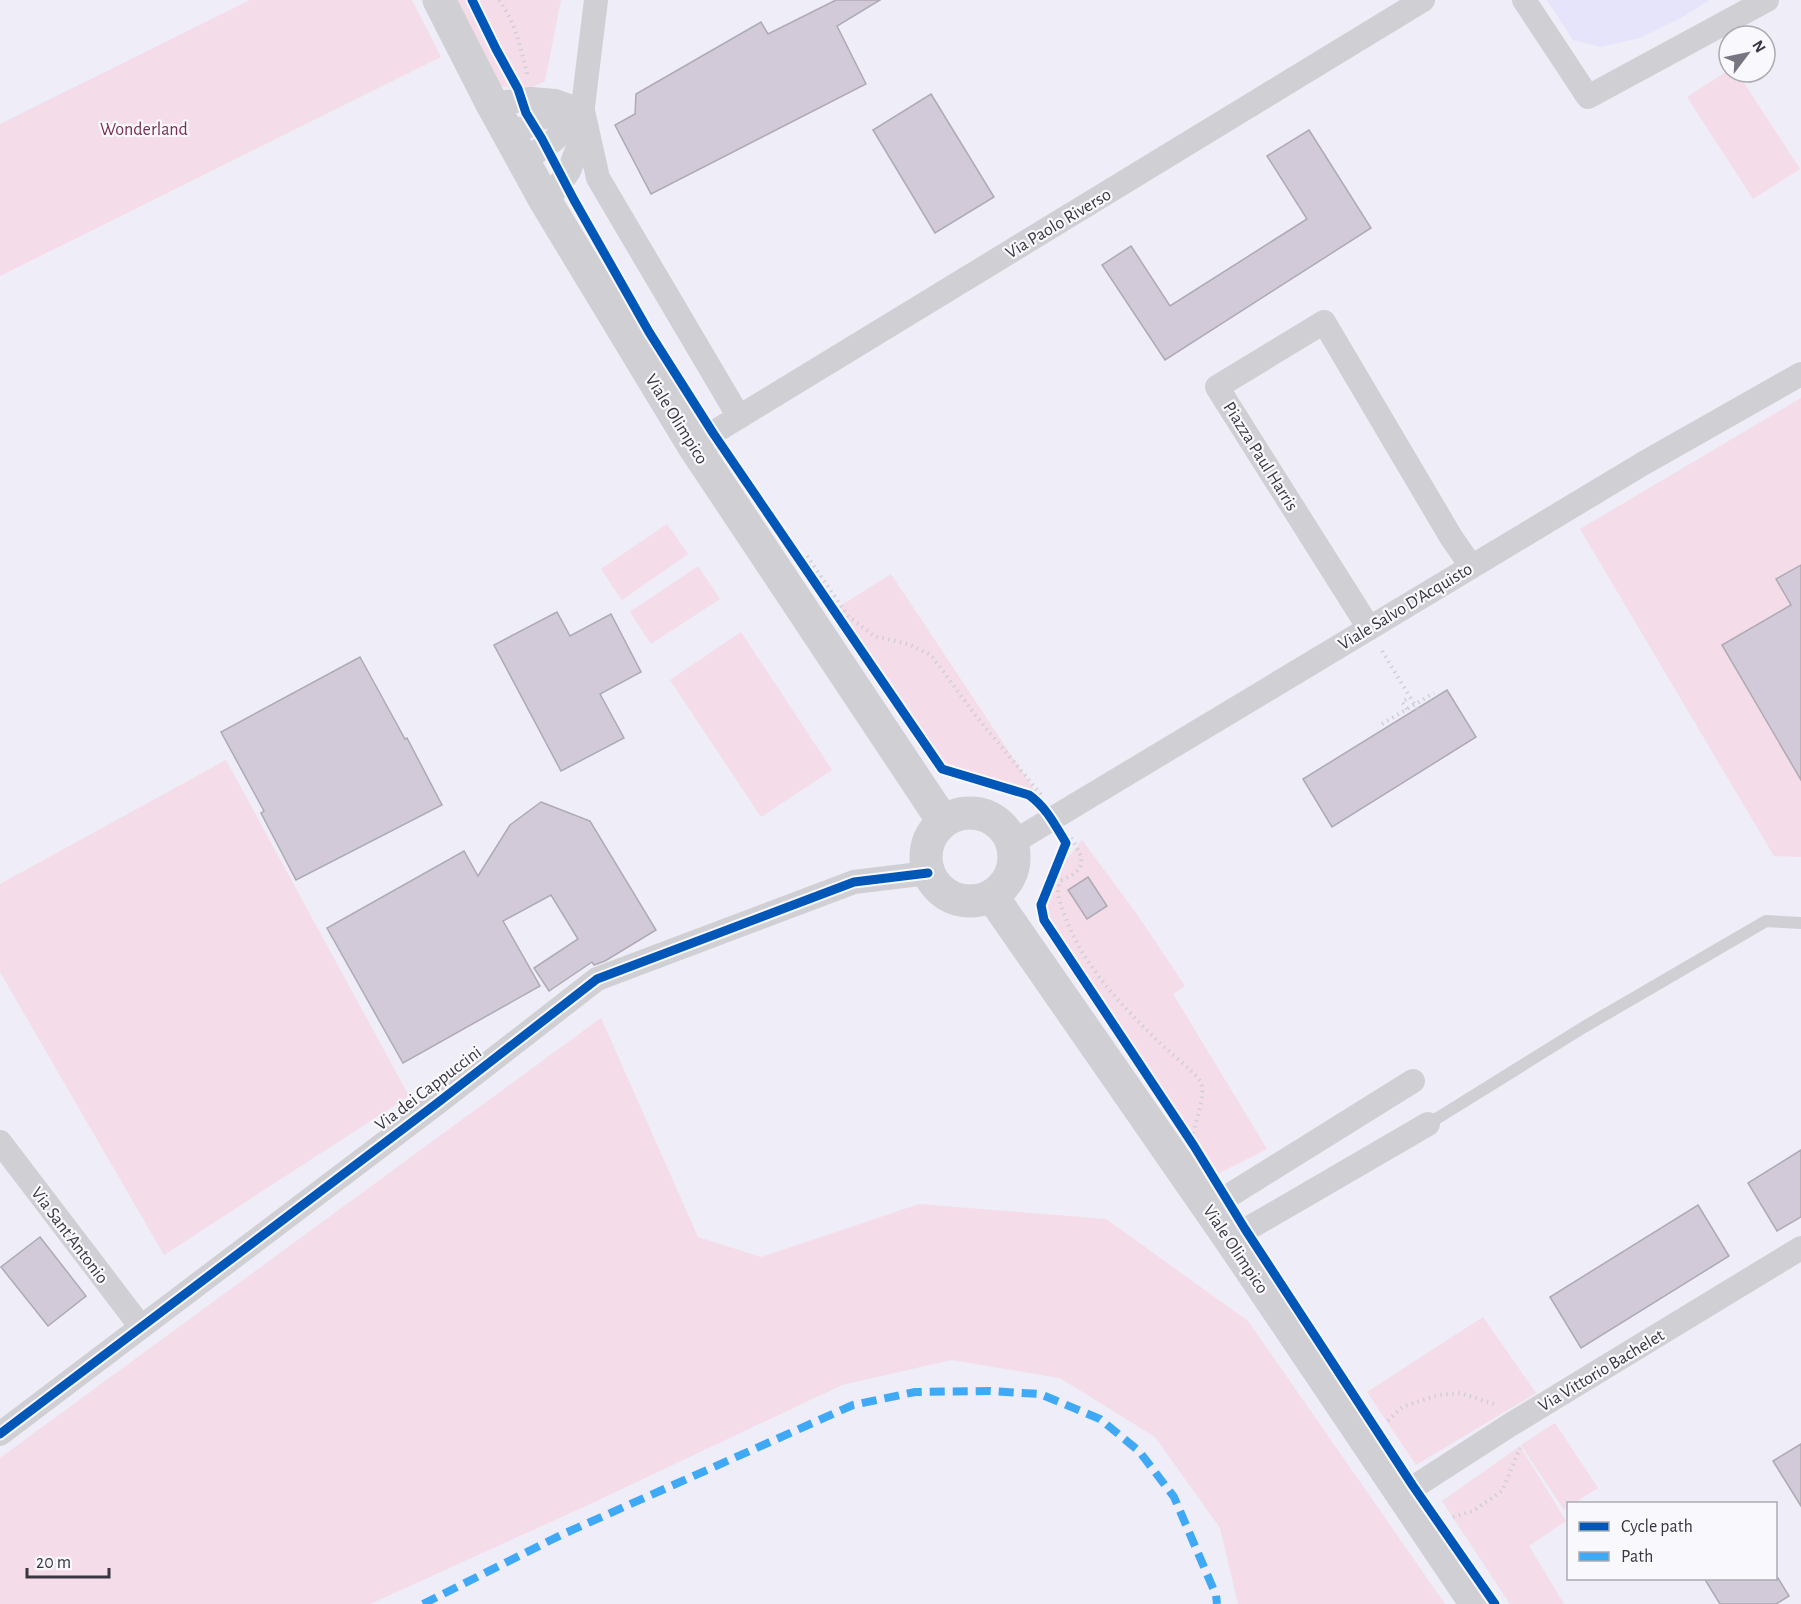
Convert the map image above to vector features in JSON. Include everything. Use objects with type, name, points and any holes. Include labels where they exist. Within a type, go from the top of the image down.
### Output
[{"type":"main road","name":"Viale Olimpico","points":[[439,0],[492,104],[546,202],[693,445],[943,821]]},
{"type":"main road","points":[[969,813],[983,815],[1005,831],[1012,843],[1014,858],[1011,873],[1003,886],[992,896],[978,901],[962,901],[948,896],[936,887],[928,873],[925,859],[927,845],[933,832],[943,821],[955,815],[969,813]]},
{"type":"main road","name":"Viale Olimpico","points":[[992,896],[1209,1208],[1476,1604]]},
{"type":"street","points":[[546,202],[569,171],[578,147],[596,0]]},
{"type":"street","name":"Via Paolo Riverso","points":[[693,445],[1423,0]]},
{"type":"street","points":[[1524,0],[1588,97],[1767,0]]},
{"type":"street","points":[[492,104],[531,99],[555,101],[583,111]]},
{"type":"street","points":[[516,149],[540,118],[583,111]]},
{"type":"street","points":[[583,111],[598,178],[739,417]]},
{"type":"street","name":"Piazza Paul Harris","points":[[1369,628],[1218,387],[1324,322],[1451,537],[1471,566]]},
{"type":"street","name":"Viale Salvo D'Acquisto","points":[[1012,843],[1644,463],[1801,374]]},
{"type":"street","name":"Via dei Cappuccini","points":[[0,1434],[597,979],[854,882],[928,873]]},
{"type":"street","points":[[1209,1208],[1413,1081]]},
{"type":"street","points":[[1230,1239],[1428,1124]]},
{"type":"street","name":"Via Sant'Antonio","points":[[0,1142],[141,1327]]},
{"type":"street","name":"Via Vittorio Bachelet","points":[[1403,1494],[1510,1425],[1801,1248]]},
{"type":"lane","points":[[1428,1124],[1584,1027],[1766,921],[1801,923]]},
{"type":"path","points":[[796,557],[840,622]]},
{"type":"path","points":[[1369,628],[1427,724]]},
{"type":"path","points":[[1382,724],[1434,693]]},
{"type":"path","points":[[1407,709],[1402,702],[1410,697]]},
{"type":"path","points":[[1029,795],[1041,803],[1066,843]]},
{"type":"path","points":[[1050,884],[1054,874]]},
{"type":"path","points":[[1181,1126],[1194,1146]]},
{"type":"shaded area","points":[[1547,0],[1710,0],[1681,18],[1640,38],[1601,47],[1573,40]]},
{"type":"green space","name":"Wonderland","points":[[250,0],[412,0],[441,57],[0,276],[0,124]]},
{"type":"green space","points":[[456,0],[561,0],[545,81],[526,90],[500,86]]},
{"type":"green space","points":[[1717,78],[1717,84],[1745,84],[1800,169],[1753,199],[1687,97]]},
{"type":"green space","points":[[1801,398],[1801,857],[1774,856],[1580,529]]},
{"type":"green space","points":[[667,524],[688,554],[622,600],[601,569]]},
{"type":"green space","points":[[698,566],[720,599],[651,644],[630,612]]},
{"type":"green space","points":[[891,574],[1037,794],[945,766],[837,608]]},
{"type":"green space","points":[[741,632],[832,770],[761,817],[670,680]]},
{"type":"green space","points":[[226,760],[409,1096],[164,1255],[0,972],[0,884]]},
{"type":"green space","points":[[1082,840],[1136,913],[1185,986],[1173,994],[1267,1149],[1217,1174],[1099,1000],[1047,917],[1045,896],[1061,867]]},
{"type":"green space","points":[[601,1018],[698,1237],[761,1257],[919,1204],[1106,1219],[1248,1321],[1445,1604],[1238,1604],[1220,1528],[1155,1437],[1060,1378],[951,1360],[842,1385],[588,1505],[370,1604],[0,1604],[0,1458]]},
{"type":"green space","points":[[1483,1317],[1536,1393],[1416,1465],[1367,1392]]},
{"type":"green space","points":[[1555,1423],[1598,1488],[1576,1502],[1567,1502],[1567,1508],[1564,1510],[1521,1445]]},
{"type":"green space","points":[[1520,1446],[1566,1521],[1529,1546],[1564,1604],[1510,1604],[1442,1501]]},
{"type":"building","points":[[836,0],[880,0],[837,26],[866,84],[651,194],[615,125],[635,114],[636,94],[761,22],[768,34]]},
{"type":"building","points":[[931,94],[994,197],[935,233],[873,130]]},
{"type":"building","points":[[1309,130],[1371,228],[1165,360],[1102,265],[1131,246],[1170,306],[1307,219],[1267,156]]},
{"type":"building","points":[[1801,565],[1801,780],[1722,645],[1791,605],[1776,579]]},
{"type":"building","points":[[557,612],[570,636],[611,614],[641,672],[600,694],[624,738],[561,771],[494,645]]},
{"type":"building","points":[[360,657],[405,739],[407,738],[442,805],[296,880],[261,813],[264,811],[221,732]]},
{"type":"building","points":[[1447,690],[1476,737],[1332,827],[1303,779]]},
{"type":"building","points":[[541,802],[590,821],[656,930],[605,961],[594,965],[592,962],[549,991],[534,968],[578,939],[551,895],[503,921],[540,986],[403,1063],[327,928],[464,851],[478,876],[510,825]]},
{"type":"building","points":[[1088,877],[1107,906],[1087,919],[1068,890]]},
{"type":"building","points":[[1801,1150],[1801,1217],[1777,1231],[1748,1183]]},
{"type":"building","points":[[1698,1205],[1729,1256],[1581,1348],[1550,1297]]},
{"type":"building","points":[[40,1237],[86,1296],[48,1326],[1,1267]]},
{"type":"building","points":[[1801,1444],[1801,1506],[1773,1461]]},
{"type":"building","points":[[1778,1578],[1789,1596],[1776,1604],[1720,1604],[1705,1580],[1777,1580]]},
{"type":"marked path","points":[[423,1604],[561,1535],[853,1405],[915,1392],[990,1391],[1040,1394],[1100,1419],[1139,1451],[1174,1497],[1216,1595],[1217,1604]]},
{"type":"cycle path","points":[[472,0],[518,89],[526,113],[649,332],[713,433],[942,769],[1029,795],[1054,823],[1066,843],[1041,905],[1044,920],[1194,1146],[1245,1229],[1413,1486],[1495,1604]]},
{"type":"cycle path","points":[[0,1434],[436,1104],[597,979],[854,882],[928,873]]}]
